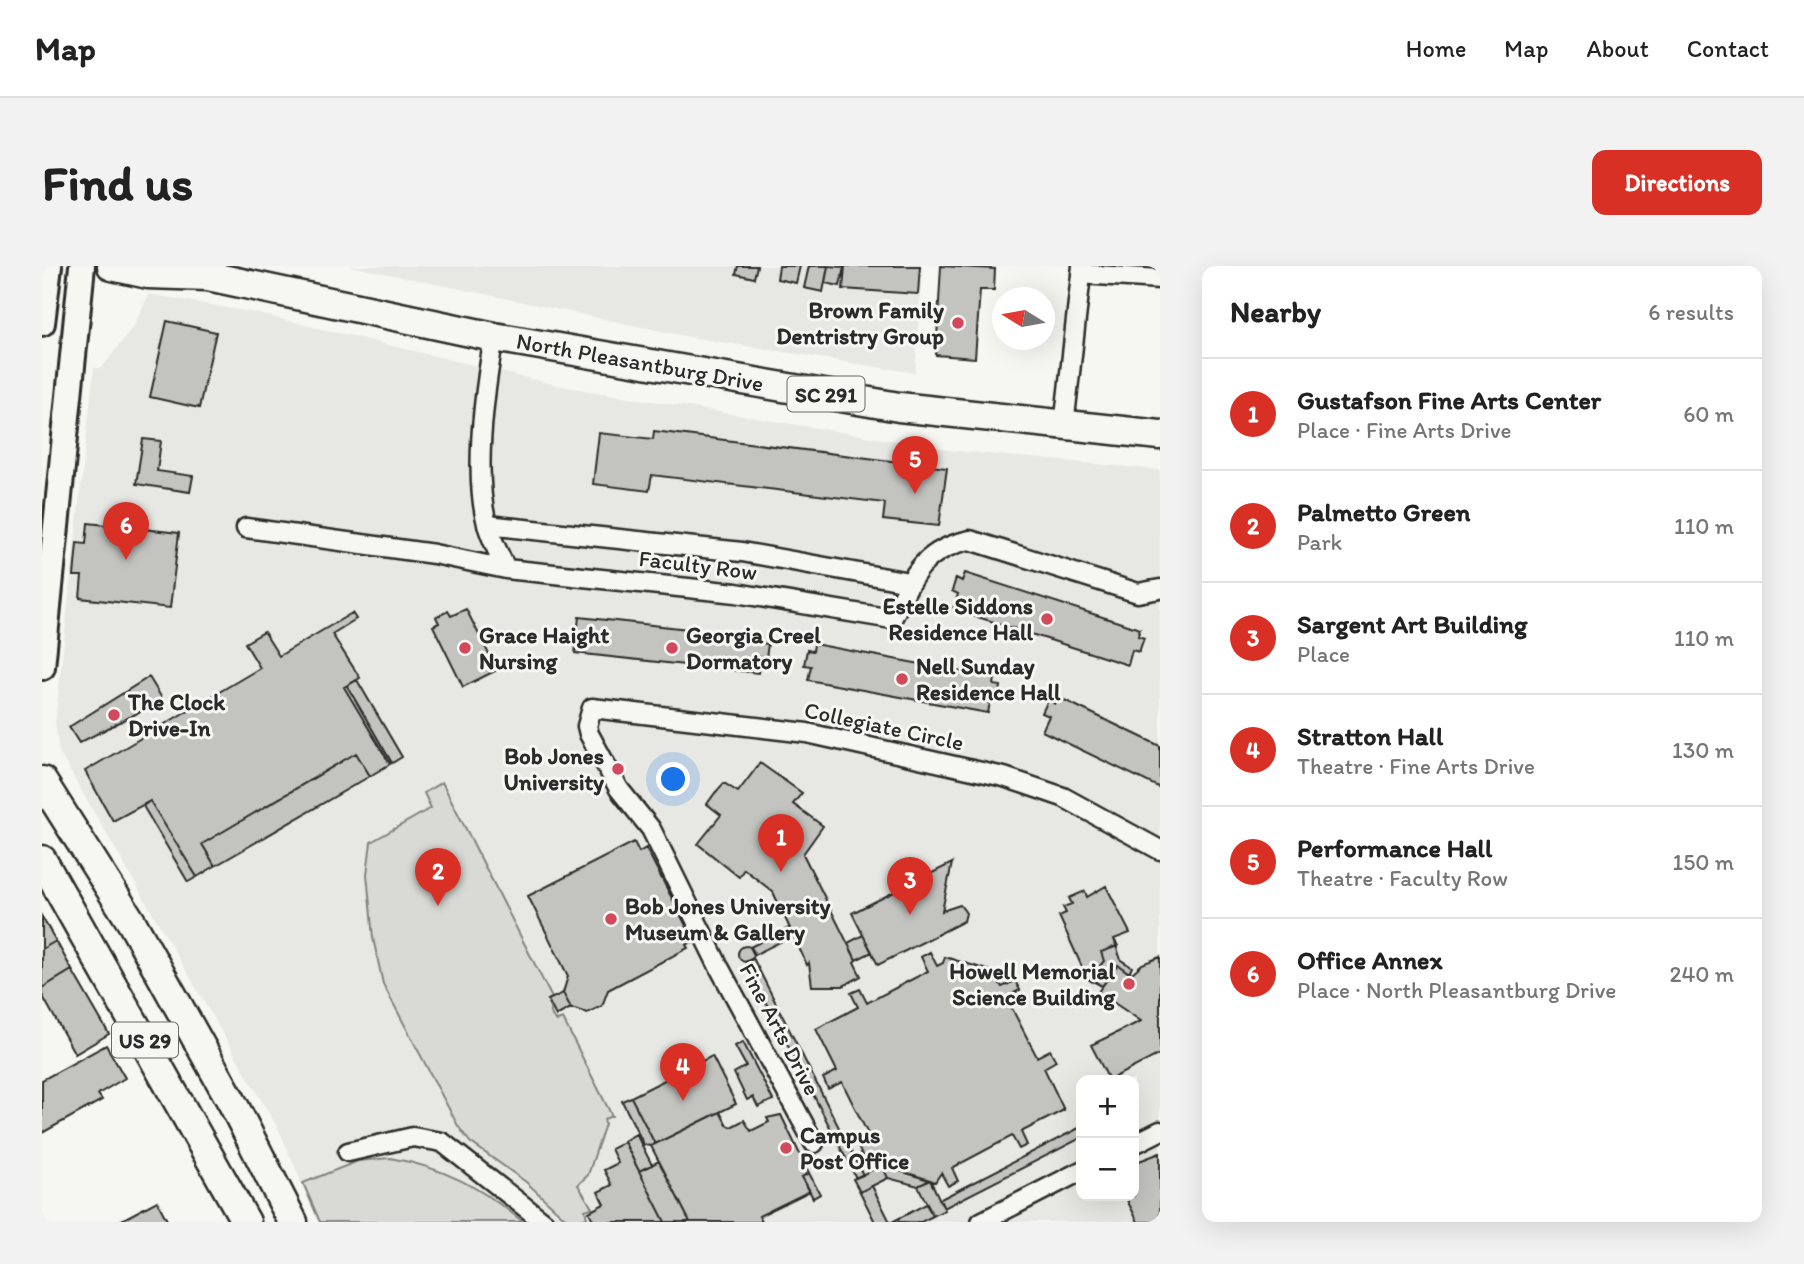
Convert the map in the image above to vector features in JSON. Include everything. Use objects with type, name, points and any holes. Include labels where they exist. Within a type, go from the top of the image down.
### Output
[{"type":"main road","points":[[42,323],[49,266]]},
{"type":"main road","points":[[42,667],[82,266]]},
{"type":"main road","name":"North Pleasantburg Drive","points":[[112,266],[148,274],[198,271],[494,337],[899,407],[1160,435]]},
{"type":"main road","name":"US 29","points":[[42,781],[167,987],[233,1104],[293,1222]]},
{"type":"main road","points":[[44,863],[81,842]]},
{"type":"main road","name":"US 29","points":[[44,863],[246,1222]]},
{"type":"main road","points":[[128,1010],[167,987]]},
{"type":"street","points":[[1064,426],[1081,270],[1160,279]]},
{"type":"street","points":[[494,337],[486,379],[483,500],[487,525],[506,569]]},
{"type":"street","name":"Faculty Row","points":[[487,525],[742,552],[909,583]]},
{"type":"street","points":[[246,528],[434,554],[506,569]]},
{"type":"street","name":"Faculty Row","points":[[506,569],[736,593],[892,619],[909,583],[923,562],[950,544],[970,540],[1138,593],[1160,589]]},
{"type":"street","name":"Collegiate Circle","points":[[588,717],[592,708],[601,707],[807,733],[1004,777],[1063,797],[1160,850]]},
{"type":"street","name":"Fine Arts Drive","points":[[588,717],[589,734],[619,789],[651,828],[719,967],[814,1143]]},
{"type":"street","points":[[1139,1142],[1160,1131]]},
{"type":"street","points":[[348,1152],[413,1136],[442,1142],[544,1222]]},
{"type":"street","points":[[981,1222],[1076,1174]]},
{"type":"shaded area","points":[[350,266],[922,266],[915,373],[690,337]]},
{"type":"shaded area","name":"Bob Jones University","points":[[149,294],[255,313],[560,386],[956,451],[1160,470],[1160,1222],[318,1222],[281,1134],[59,752],[55,723],[94,368],[102,368],[135,324]]},
{"type":"shaded area","points":[[442,782],[552,998],[548,1000],[552,1016],[557,1021],[563,1019],[612,1116],[604,1119],[605,1124],[588,1175],[578,1185],[592,1208],[585,1210],[587,1218],[573,1222],[564,1217],[526,1182],[470,1142],[458,1126],[383,984],[373,938],[367,874],[371,842],[431,808],[424,793]]},
{"type":"shaded area","points":[[390,1158],[445,1173],[477,1189],[523,1222],[320,1222],[303,1183],[358,1161]]},
{"type":"building","points":[[738,266],[757,266],[754,278],[736,274]]},
{"type":"building","points":[[779,266],[800,266],[796,283],[777,279]]},
{"type":"building","points":[[809,266],[828,266],[823,292],[804,288]]},
{"type":"building","points":[[828,266],[844,267],[840,286],[825,283]]},
{"type":"building","points":[[845,266],[920,266],[918,294],[843,289]]},
{"type":"building","name":"Brown Family Dentristry Group","points":[[941,266],[995,269],[992,290],[980,290],[975,358],[936,355]]},
{"type":"building","points":[[167,321],[216,332],[199,408],[150,397]]},
{"type":"building","points":[[654,431],[947,468],[939,526],[883,520],[885,503],[652,475],[649,491],[593,484],[599,433],[653,439]]},
{"type":"building","points":[[143,439],[161,441],[157,471],[193,476],[190,492],[136,484]]},
{"type":"building","points":[[88,523],[179,533],[170,608],[80,598],[82,576],[74,576],[77,543],[86,544]]},
{"type":"building","name":"Estelle Siddons Residence Hall","points":[[965,573],[1140,629],[1138,636],[1144,638],[1139,652],[1132,650],[1128,665],[953,609],[958,594],[952,591],[956,578],[962,581]]},
{"type":"building","name":"Grace Haight Nursing","points":[[466,609],[497,670],[463,687],[433,626],[439,623],[436,617],[448,611],[451,616]]},
{"type":"building","points":[[352,613],[356,619],[332,634],[360,678],[344,687],[390,764],[370,776],[356,753],[202,844],[215,866],[197,877],[150,801],[113,821],[85,771],[260,668],[245,643],[264,632],[279,656]]},
{"type":"building","name":"Georgia Creel Dormatory","points":[[579,617],[761,637],[761,643],[768,644],[766,658],[760,657],[758,673],[575,653]]},
{"type":"building","name":"Nell Sunday Residence Hall","points":[[814,644],[995,678],[994,685],[1001,686],[999,699],[991,697],[988,713],[808,680],[811,666],[804,665],[807,650],[813,651]]},
{"type":"building","name":"The Clock Drive-In","points":[[149,677],[163,700],[79,743],[69,727]]},
{"type":"building","points":[[357,680],[402,757],[392,763],[347,686]]},
{"type":"building","points":[[1058,697],[1160,746],[1160,788],[1042,731],[1049,716],[1042,713],[1048,700],[1055,704]]},
{"type":"building","points":[[356,753],[370,776],[215,866],[202,844]]},
{"type":"building","points":[[760,763],[802,793],[793,804],[823,826],[803,854],[856,960],[854,962],[861,976],[843,986],[812,986],[809,963],[807,965],[773,892],[744,869],[739,877],[698,844],[721,815],[707,804],[715,793],[724,783],[738,792]]},
{"type":"building","points":[[150,801],[197,877],[188,882],[143,806]]},
{"type":"building","name":"Bob Jones University Museum & Gallery","points":[[634,842],[639,852],[646,848],[694,941],[686,945],[688,948],[608,990],[602,1006],[587,1013],[571,1008],[563,993],[568,976],[528,896]]},
{"type":"building","points":[[952,863],[942,911],[960,905],[966,913],[964,921],[878,965],[852,913]]},
{"type":"building","name":"Howell Memorial Science Building","points":[[1106,886],[1130,933],[1114,939],[1121,960],[1132,967],[1129,973],[1160,957],[1160,1054],[1119,1075],[1106,1075],[1091,1045],[1141,1021],[1098,992],[1102,986],[1087,978],[1059,916],[1066,913],[1063,907],[1072,904],[1069,898],[1085,891],[1087,897]]},
{"type":"building","points":[[1106,886],[1130,933],[1114,939],[1118,946],[1101,952],[1104,961],[1090,978],[1091,981],[1087,978],[1059,916],[1066,913],[1063,907],[1072,904],[1069,898],[1085,891],[1087,897]]},
{"type":"building","points":[[42,917],[56,941],[42,949]]},
{"type":"building","points":[[789,928],[792,936],[754,955],[750,947]]},
{"type":"building","points":[[863,935],[872,952],[856,960],[848,943]]},
{"type":"building","points":[[56,941],[72,970],[42,988],[42,949]]},
{"type":"building","points":[[746,946],[754,954],[746,962],[738,954]]},
{"type":"building","points":[[1116,946],[1121,960],[1132,967],[1129,973],[1118,965],[1102,986],[1090,978],[1104,961],[1101,952]]},
{"type":"building","points":[[930,952],[937,966],[943,963],[945,957],[1001,974],[998,981],[1002,987],[1015,981],[1020,990],[1006,997],[1037,1057],[1050,1050],[1056,1061],[1044,1068],[1064,1110],[1021,1132],[1027,1145],[1019,1149],[1012,1136],[952,1168],[958,1181],[948,1186],[941,1173],[935,1182],[878,1164],[877,1153],[864,1160],[859,1149],[872,1142],[842,1082],[828,1089],[823,1078],[837,1071],[816,1029],[858,1007],[851,993],[860,989],[867,1003],[928,971],[921,957]]},
{"type":"building","points":[[930,952],[937,966],[943,963],[945,957],[1001,974],[998,981],[1002,987],[1015,981],[1020,990],[1006,997],[1037,1057],[1050,1050],[1056,1061],[1044,1068],[1064,1110],[1021,1132],[1027,1145],[1019,1149],[1012,1136],[952,1168],[958,1181],[948,1186],[941,1173],[935,1182],[878,1164],[877,1153],[864,1160],[859,1149],[872,1142],[842,1082],[828,1089],[823,1078],[837,1071],[816,1029],[858,1007],[851,993],[860,989],[867,1003],[928,971],[921,957]]},
{"type":"building","points":[[1160,957],[1160,1054],[1119,1075],[1106,1075],[1091,1045],[1141,1021],[1098,992],[1118,965],[1131,974],[1142,964]]},
{"type":"building","points":[[753,958],[863,1175],[856,1178],[745,962]]},
{"type":"building","points":[[72,970],[109,1034],[75,1054],[42,995],[42,988]]},
{"type":"building","points":[[563,993],[571,1008],[556,1016],[548,1000]]},
{"type":"building","points":[[743,1042],[773,1100],[758,1107],[753,1097],[747,1100],[734,1073],[746,1066],[735,1046]]},
{"type":"building","points":[[106,1045],[125,1078],[98,1094],[102,1100],[42,1133],[42,1080]]},
{"type":"building","points":[[712,1056],[736,1104],[655,1144],[631,1097]]},
{"type":"building","points":[[631,1097],[655,1144],[651,1146],[644,1145],[622,1101]]},
{"type":"building","points":[[720,1112],[727,1125],[731,1127],[744,1120],[751,1131],[769,1122],[767,1118],[781,1115],[809,1173],[802,1177],[810,1191],[759,1216],[762,1222],[690,1222],[651,1146]]},
{"type":"building","points":[[1076,1130],[1076,1141],[944,1208],[939,1200]]},
{"type":"building","points":[[636,1134],[652,1165],[639,1171],[624,1141]]},
{"type":"building","points":[[624,1142],[665,1222],[594,1222],[589,1212],[604,1204],[598,1192],[612,1185],[604,1170],[618,1163],[611,1149]]},
{"type":"building","points":[[1160,1153],[1160,1222],[1138,1222],[1128,1201],[1139,1201],[1139,1161]]},
{"type":"building","points":[[659,1161],[690,1222],[665,1222],[639,1171]]},
{"type":"building","points":[[882,1165],[930,1180],[918,1186],[888,1178]]},
{"type":"building","points":[[882,1165],[888,1178],[860,1192],[853,1179]]},
{"type":"building","points":[[809,1173],[820,1194],[813,1198],[802,1177]]},
{"type":"building","points":[[930,1180],[945,1210],[933,1216],[918,1186]]},
{"type":"building","points":[[872,1186],[890,1222],[875,1222],[860,1192]]},
{"type":"building","points":[[157,1201],[168,1222],[118,1222]]},
{"type":"building","points":[[926,1204],[933,1216],[921,1222],[892,1222]]},
{"type":"place","name":"Brown Family Dentristry Group","points":[[958,323]]},
{"type":"place","name":"Performance Hall","points":[[915,494]]},
{"type":"place","name":"Office Annex","points":[[126,560]]},
{"type":"place","name":"Estelle Siddons Residence Hall","points":[[1047,619]]},
{"type":"place","name":"Grace Haight Nursing","points":[[465,648]]},
{"type":"place","name":"Georgia Creel Dormatory","points":[[672,648]]},
{"type":"place","name":"Nell Sunday Residence Hall","points":[[902,679]]},
{"type":"place","name":"The Clock Drive-In","points":[[114,715]]},
{"type":"place","name":"Bob Jones University","points":[[618,769]]},
{"type":"place","name":"Gustafson Fine Arts Center","points":[[781,872]]},
{"type":"place","name":"Palmetto Green","points":[[438,906]]},
{"type":"place","name":"Sargent Art Building","points":[[910,915]]},
{"type":"place","name":"Bob Jones University Museum & Gallery","points":[[611,919]]},
{"type":"place","name":"Howell Memorial Science Building","points":[[1129,984]]},
{"type":"place","name":"Stratton Hall","points":[[683,1101]]},
{"type":"place","name":"Campus Post Office","points":[[786,1148]]}]
